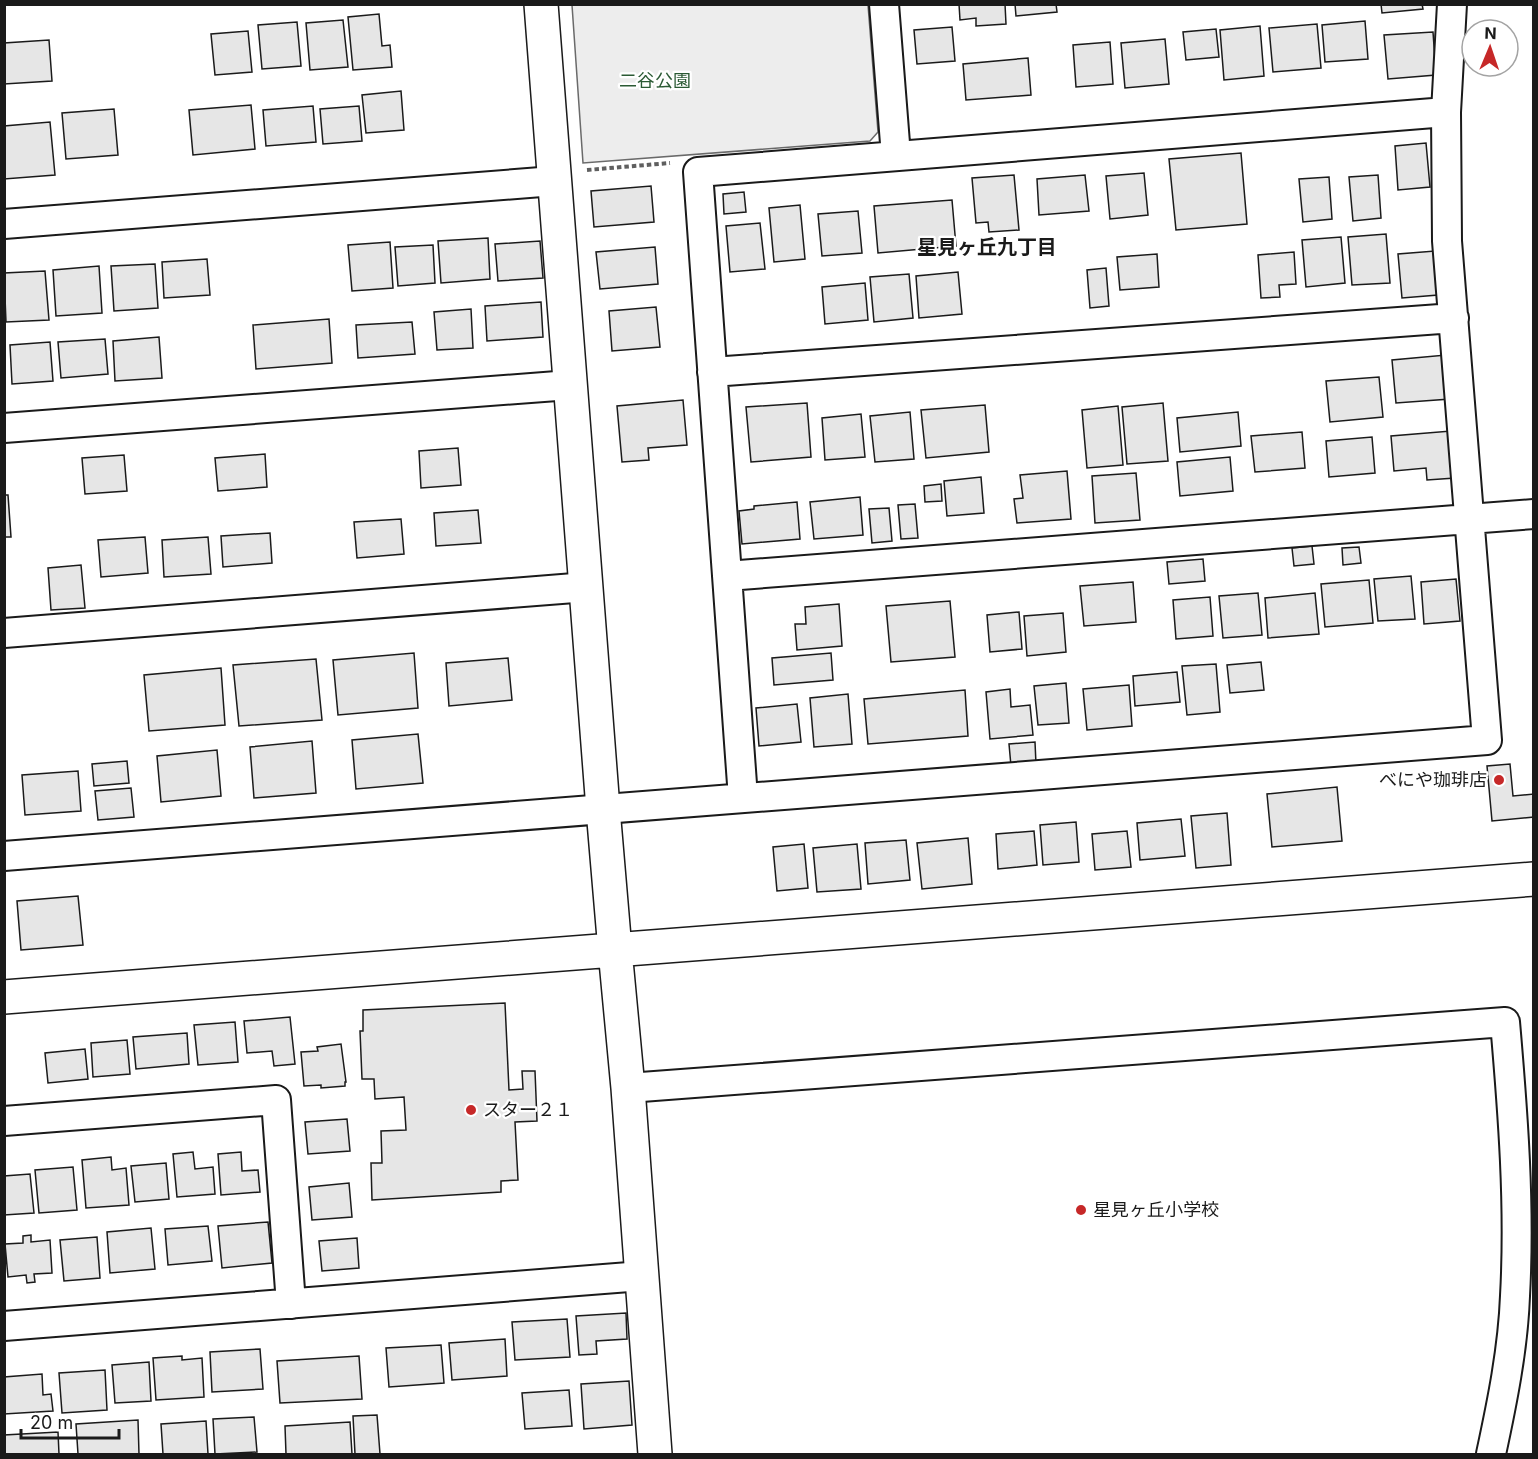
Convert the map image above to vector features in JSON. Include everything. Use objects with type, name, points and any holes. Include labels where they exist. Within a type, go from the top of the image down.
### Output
[{"type":"street","points":[[541,4],[603,809],[628,1088],[655,1455]]},
{"type":"street","points":[[884,4],[896,156]]},
{"type":"street","points":[[4,856],[1487,740],[1447,241],[1446,112],[1452,4]]},
{"type":"street","points":[[743,798],[698,172],[1446,112]]},
{"type":"street","points":[[4,224],[554,181]]},
{"type":"street","points":[[712,372],[1454,318]]},
{"type":"street","points":[[4,428],[570,385]]},
{"type":"street","points":[[727,576],[1533,514]]},
{"type":"street","points":[[4,633],[587,587]]},
{"type":"street","points":[[4,997],[1533,879]]},
{"type":"street","points":[[628,1088],[1506,1022],[1515,1149],[1517,1230],[1515,1298],[1507,1372],[1491,1455]]},
{"type":"street","points":[[4,1121],[276,1100],[291,1304]]},
{"type":"street","points":[[4,1326],[642,1276]]},
{"type":"path","points":[[585,170],[681,163],[698,172]]},
{"type":"green space","name":"二谷公園","points":[[572,5],[868,5],[878,132],[870,141],[583,163]]},
{"type":"building","points":[[959,4],[1005,4],[1006,24],[976,26],[976,18],[960,20]]},
{"type":"building","points":[[1015,4],[1056,4],[1057,12],[1016,16]]},
{"type":"building","points":[[1381,4],[1422,4],[1423,9],[1382,13]]},
{"type":"building","points":[[379,14],[382,46],[390,45],[392,67],[353,70],[348,17]]},
{"type":"building","points":[[343,20],[348,67],[310,70],[306,23]]},
{"type":"building","points":[[1365,21],[1368,59],[1325,62],[1322,25]]},
{"type":"building","points":[[297,22],[301,66],[262,69],[258,25]]},
{"type":"building","points":[[1317,24],[1321,68],[1273,72],[1269,28]]},
{"type":"building","points":[[1260,26],[1264,76],[1224,80],[1220,30]]},
{"type":"building","points":[[952,27],[955,61],[917,64],[914,30]]},
{"type":"building","points":[[1216,29],[1219,57],[1186,60],[1183,32]]},
{"type":"building","points":[[248,31],[252,72],[215,75],[211,34]]},
{"type":"building","points":[[1433,32],[1436,75],[1388,79],[1384,35]]},
{"type":"building","points":[[1165,39],[1169,84],[1125,88],[1121,43]]},
{"type":"building","points":[[49,40],[52,81],[4,84],[4,43]]},
{"type":"building","points":[[1110,42],[1113,84],[1076,87],[1073,45]]},
{"type":"building","points":[[1028,58],[1031,95],[966,100],[963,64]]},
{"type":"building","points":[[401,91],[404,130],[366,133],[362,95]]},
{"type":"building","points":[[251,105],[255,149],[193,155],[189,110]]},
{"type":"building","points":[[313,106],[316,142],[266,146],[263,110]]},
{"type":"building","points":[[359,106],[362,141],[323,144],[320,109]]},
{"type":"building","points":[[114,109],[118,155],[66,159],[62,113]]},
{"type":"building","points":[[50,122],[55,175],[4,179],[4,126]]},
{"type":"building","points":[[1426,143],[1430,187],[1398,190],[1395,146]]},
{"type":"building","points":[[1241,153],[1247,224],[1176,230],[1169,159]]},
{"type":"building","points":[[1144,173],[1148,215],[1110,219],[1106,176]]},
{"type":"building","points":[[1014,175],[1019,230],[989,232],[988,222],[976,223],[972,178]]},
{"type":"building","points":[[1085,175],[1089,211],[1039,215],[1037,179]]},
{"type":"building","points":[[1378,175],[1381,218],[1353,221],[1349,177]]},
{"type":"building","points":[[1329,177],[1332,219],[1303,222],[1299,179]]},
{"type":"building","points":[[651,186],[654,222],[594,227],[591,191]]},
{"type":"building","points":[[744,192],[746,212],[724,214],[723,194]]},
{"type":"building","points":[[952,200],[956,246],[878,253],[874,206]]},
{"type":"building","points":[[800,205],[805,259],[774,262],[769,208]]},
{"type":"building","points":[[858,211],[862,253],[822,256],[818,214]]},
{"type":"building","points":[[760,223],[765,269],[730,272],[726,226]]},
{"type":"building","points":[[1386,234],[1390,283],[1352,285],[1348,237]]},
{"type":"building","points":[[1341,237],[1345,283],[1306,287],[1302,240]]},
{"type":"building","points":[[488,238],[490,279],[441,283],[438,241]]},
{"type":"building","points":[[540,241],[543,278],[498,281],[495,244]]},
{"type":"building","points":[[390,242],[393,288],[352,291],[348,245]]},
{"type":"building","points":[[433,245],[435,283],[398,286],[395,247]]},
{"type":"building","points":[[655,247],[658,284],[600,289],[596,252]]},
{"type":"building","points":[[1435,251],[1438,295],[1402,298],[1398,254]]},
{"type":"building","points":[[1294,252],[1296,284],[1279,285],[1280,297],[1261,298],[1258,255]]},
{"type":"building","points":[[1157,254],[1159,287],[1120,290],[1117,257]]},
{"type":"building","points":[[207,259],[210,295],[164,298],[162,262]]},
{"type":"building","points":[[155,264],[158,308],[114,311],[111,266]]},
{"type":"building","points":[[99,266],[102,313],[56,316],[53,270]]},
{"type":"building","points":[[1106,268],[1109,306],[1090,308],[1087,270]]},
{"type":"building","points":[[45,271],[49,320],[6,322],[4,273]]},
{"type":"building","points":[[958,272],[962,314],[919,318],[916,276]]},
{"type":"building","points":[[909,274],[913,318],[874,322],[870,277]]},
{"type":"building","points":[[865,283],[868,320],[825,324],[822,287]]},
{"type":"building","points":[[541,302],[543,337],[487,341],[485,306]]},
{"type":"building","points":[[656,307],[660,347],[612,351],[609,311]]},
{"type":"building","points":[[471,309],[473,348],[437,350],[434,312]]},
{"type":"building","points":[[329,319],[332,363],[256,369],[253,325]]},
{"type":"building","points":[[412,322],[415,354],[358,358],[356,325]]},
{"type":"building","points":[[159,337],[162,378],[115,381],[113,341]]},
{"type":"building","points":[[105,339],[108,374],[61,378],[58,342]]},
{"type":"building","points":[[50,342],[53,381],[12,384],[10,345]]},
{"type":"building","points":[[1446,355],[1450,399],[1396,403],[1392,360]]},
{"type":"building","points":[[1379,377],[1383,417],[1330,422],[1326,381]]},
{"type":"building","points":[[683,400],[687,445],[648,448],[649,460],[622,462],[617,406]]},
{"type":"building","points":[[807,403],[811,457],[751,462],[746,407]]},
{"type":"building","points":[[1163,403],[1168,461],[1127,464],[1122,407]]},
{"type":"building","points":[[985,405],[989,452],[926,458],[921,410]]},
{"type":"building","points":[[1118,406],[1123,465],[1087,468],[1082,410]]},
{"type":"building","points":[[910,412],[914,459],[875,462],[870,416]]},
{"type":"building","points":[[1238,412],[1241,446],[1180,452],[1177,418]]},
{"type":"building","points":[[861,414],[865,457],[825,460],[822,418]]},
{"type":"building","points":[[1451,431],[1455,478],[1427,480],[1426,468],[1394,471],[1391,436]]},
{"type":"building","points":[[1302,432],[1305,468],[1255,472],[1251,436]]},
{"type":"building","points":[[1372,437],[1375,473],[1329,477],[1326,441]]},
{"type":"building","points":[[458,448],[461,485],[421,488],[419,451]]},
{"type":"building","points":[[265,454],[267,487],[218,491],[215,458]]},
{"type":"building","points":[[124,455],[127,491],[85,494],[82,458]]},
{"type":"building","points":[[1230,457],[1233,491],[1180,496],[1177,462]]},
{"type":"building","points":[[1067,471],[1071,519],[1017,523],[1014,499],[1023,498],[1020,475]]},
{"type":"building","points":[[1136,473],[1140,520],[1095,523],[1092,476]]},
{"type":"building","points":[[981,477],[984,513],[947,516],[944,481]]},
{"type":"building","points":[[941,484],[942,501],[925,502],[924,486]]},
{"type":"building","points":[[4,495],[8,495],[11,537],[4,537]]},
{"type":"building","points":[[860,497],[863,535],[814,539],[810,502]]},
{"type":"building","points":[[797,502],[800,539],[742,544],[739,511],[754,509],[754,506]]},
{"type":"building","points":[[915,504],[918,538],[901,539],[898,505]]},
{"type":"building","points":[[889,508],[892,541],[872,543],[869,509]]},
{"type":"building","points":[[478,510],[481,543],[436,546],[434,513]]},
{"type":"building","points":[[401,519],[404,554],[357,558],[354,522]]},
{"type":"building","points":[[270,533],[272,563],[223,567],[221,536]]},
{"type":"building","points":[[145,537],[148,573],[101,577],[98,540]]},
{"type":"building","points":[[208,537],[211,574],[164,577],[162,540]]},
{"type":"building","points":[[1312,546],[1314,564],[1294,566],[1292,548]]},
{"type":"building","points":[[1359,547],[1361,563],[1343,565],[1342,548]]},
{"type":"building","points":[[1203,559],[1205,581],[1169,584],[1167,562]]},
{"type":"building","points":[[81,565],[85,608],[51,610],[48,568]]},
{"type":"building","points":[[1411,576],[1415,619],[1378,621],[1374,579]]},
{"type":"building","points":[[1456,579],[1460,621],[1424,624],[1421,582]]},
{"type":"building","points":[[1369,580],[1373,623],[1325,627],[1321,584]]},
{"type":"building","points":[[1133,582],[1136,622],[1084,626],[1080,586]]},
{"type":"building","points":[[1258,593],[1262,635],[1223,638],[1219,596]]},
{"type":"building","points":[[1315,593],[1319,634],[1268,638],[1265,598]]},
{"type":"building","points":[[1210,597],[1213,636],[1176,639],[1173,600]]},
{"type":"building","points":[[950,601],[955,657],[891,662],[886,606]]},
{"type":"building","points":[[839,604],[842,646],[797,650],[795,624],[806,624],[805,607]]},
{"type":"building","points":[[1019,612],[1022,649],[990,652],[987,615]]},
{"type":"building","points":[[1063,613],[1066,652],[1027,656],[1024,616]]},
{"type":"building","points":[[414,653],[418,708],[338,715],[333,660]]},
{"type":"building","points":[[831,653],[833,680],[774,685],[772,658]]},
{"type":"building","points":[[508,658],[512,700],[449,706],[446,663]]},
{"type":"building","points":[[316,659],[322,720],[239,726],[233,665]]},
{"type":"building","points":[[1261,662],[1264,690],[1230,693],[1227,665]]},
{"type":"building","points":[[1216,664],[1220,712],[1187,715],[1182,666]]},
{"type":"building","points":[[221,668],[225,725],[149,731],[144,675]]},
{"type":"building","points":[[1177,672],[1180,702],[1135,706],[1133,676]]},
{"type":"building","points":[[1066,683],[1069,723],[1038,725],[1034,686]]},
{"type":"building","points":[[1129,685],[1132,726],[1087,730],[1083,689]]},
{"type":"building","points":[[1010,689],[1011,707],[1030,705],[1033,735],[990,739],[986,692]]},
{"type":"building","points":[[965,690],[968,736],[868,744],[864,699]]},
{"type":"building","points":[[848,694],[852,744],[814,747],[810,698]]},
{"type":"building","points":[[797,704],[801,742],[759,746],[756,708]]},
{"type":"building","points":[[418,734],[423,783],[356,789],[352,740]]},
{"type":"building","points":[[312,741],[316,793],[254,798],[250,747]]},
{"type":"building","points":[[1035,742],[1036,764],[1011,766],[1009,744]]},
{"type":"building","points":[[217,750],[221,796],[161,802],[157,756]]},
{"type":"building","points":[[127,761],[129,783],[94,786],[92,764]]},
{"type":"building","name":"べにや珈琲店","points":[[1510,764],[1513,796],[1534,794],[1534,817],[1492,821],[1487,766]]},
{"type":"building","points":[[78,771],[81,811],[25,815],[22,775]]},
{"type":"building","points":[[1337,787],[1342,841],[1272,847],[1267,794]]},
{"type":"building","points":[[131,788],[134,817],[98,820],[95,791]]},
{"type":"building","points":[[1227,813],[1231,865],[1196,868],[1191,816]]},
{"type":"building","points":[[1181,819],[1185,856],[1140,860],[1137,823]]},
{"type":"building","points":[[1076,822],[1079,862],[1043,865],[1040,825]]},
{"type":"building","points":[[1034,831],[1037,865],[998,869],[996,834]]},
{"type":"building","points":[[1127,831],[1131,867],[1095,870],[1092,834]]},
{"type":"building","points":[[968,838],[972,884],[922,889],[917,843]]},
{"type":"building","points":[[906,840],[910,880],[868,884],[865,843]]},
{"type":"building","points":[[804,844],[808,888],[777,891],[773,847]]},
{"type":"building","points":[[857,844],[861,889],[817,892],[813,848]]},
{"type":"building","points":[[78,896],[83,945],[21,950],[17,901]]},
{"type":"building","name":"スター２１","points":[[505,1003],[509,1090],[523,1089],[522,1071],[535,1071],[537,1121],[515,1122],[518,1180],[501,1181],[501,1192],[372,1200],[371,1163],[382,1163],[381,1131],[406,1130],[404,1097],[375,1099],[374,1079],[362,1079],[360,1031],[363,1031],[363,1010]]},
{"type":"building","points":[[290,1017],[295,1064],[274,1066],[272,1051],[247,1053],[244,1021]]},
{"type":"building","points":[[235,1022],[238,1062],[198,1065],[194,1025]]},
{"type":"building","points":[[187,1033],[189,1064],[136,1069],[133,1037]]},
{"type":"building","points":[[127,1040],[130,1074],[93,1077],[91,1043]]},
{"type":"building","points":[[341,1044],[345,1086],[321,1088],[321,1085],[304,1086],[301,1052],[318,1051],[317,1047]]},
{"type":"building","points":[[85,1049],[88,1079],[48,1083],[45,1053]]},
{"type":"building","points":[[347,1119],[350,1151],[308,1154],[305,1122]]},
{"type":"building","points":[[193,1152],[195,1169],[213,1167],[215,1194],[177,1197],[173,1154]]},
{"type":"building","points":[[241,1152],[242,1171],[258,1170],[260,1192],[221,1195],[218,1154]]},
{"type":"building","points":[[111,1157],[112,1170],[126,1168],[129,1205],[86,1208],[82,1160]]},
{"type":"building","points":[[166,1163],[169,1199],[135,1202],[131,1166]]},
{"type":"building","points":[[73,1167],[77,1210],[39,1213],[35,1170]]},
{"type":"building","points":[[30,1174],[34,1213],[4,1215],[4,1176]]},
{"type":"building","points":[[349,1183],[352,1217],[312,1220],[309,1187]]},
{"type":"building","points":[[268,1222],[272,1263],[222,1268],[218,1226]]},
{"type":"building","points":[[208,1226],[212,1261],[168,1265],[165,1229]]},
{"type":"building","points":[[151,1228],[155,1269],[110,1273],[107,1232]]},
{"type":"building","points":[[31,1235],[31,1242],[50,1240],[52,1273],[34,1274],[35,1282],[27,1283],[26,1275],[8,1277],[5,1244],[23,1243],[23,1236]]},
{"type":"building","points":[[97,1237],[100,1278],[64,1281],[60,1240]]},
{"type":"building","points":[[357,1238],[359,1268],[322,1271],[319,1241]]},
{"type":"building","points":[[626,1313],[627,1339],[596,1341],[597,1354],[579,1355],[576,1316]]},
{"type":"building","points":[[567,1319],[570,1357],[515,1360],[512,1322]]},
{"type":"building","points":[[505,1339],[507,1376],[452,1380],[449,1343]]},
{"type":"building","points":[[441,1345],[444,1383],[389,1387],[386,1348]]},
{"type":"building","points":[[260,1349],[263,1389],[212,1392],[210,1352]]},
{"type":"building","points":[[182,1356],[182,1360],[202,1358],[204,1397],[156,1400],[153,1358]]},
{"type":"building","points":[[359,1356],[362,1399],[280,1403],[277,1361]]},
{"type":"building","points":[[149,1362],[151,1401],[115,1403],[112,1365]]},
{"type":"building","points":[[105,1370],[107,1410],[62,1413],[59,1373]]},
{"type":"building","points":[[42,1374],[43,1395],[51,1394],[53,1411],[4,1414],[4,1377]]},
{"type":"building","points":[[629,1381],[632,1425],[584,1429],[581,1384]]},
{"type":"building","points":[[569,1390],[572,1426],[525,1429],[522,1393]]},
{"type":"building","points":[[377,1415],[380,1454],[355,1454],[353,1416]]},
{"type":"building","points":[[254,1417],[257,1452],[215,1454],[213,1419]]},
{"type":"building","points":[[138,1420],[139,1454],[78,1454],[76,1424]]},
{"type":"building","points":[[206,1421],[208,1454],[163,1454],[161,1424]]},
{"type":"building","points":[[350,1422],[352,1454],[286,1454],[285,1426]]},
{"type":"building","points":[[58,1432],[59,1454],[4,1454],[4,1435]]},
{"type":"place","name":"べにや珈琲店","points":[[1499,780]]},
{"type":"place","name":"スター２１","points":[[471,1110]]},
{"type":"place","name":"星見ヶ丘小学校","points":[[1081,1210]]},
{"type":"district","name":"星見ヶ丘九丁目","points":[[987,247]]}]
